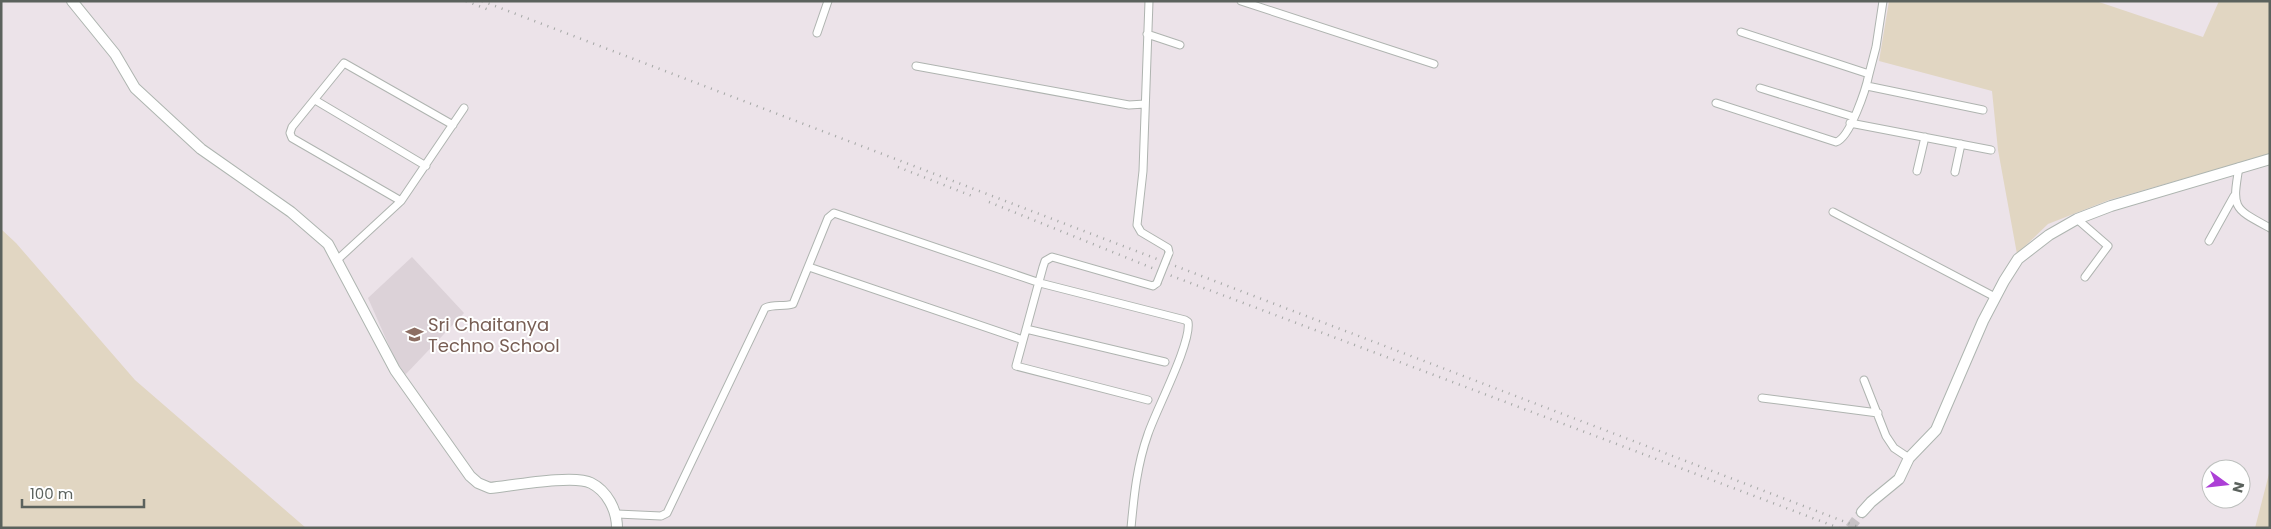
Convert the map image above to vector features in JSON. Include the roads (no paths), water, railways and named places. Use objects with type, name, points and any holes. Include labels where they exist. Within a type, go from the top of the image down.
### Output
[{"type":"main road","points":[[72,1],[115,54],[135,88],[201,149],[291,212],[328,244],[395,370],[470,476],[478,483],[490,488],[573,480],[590,483],[611,503],[617,514],[617,528]]},
{"type":"main road","points":[[1862,512],[1898,479],[1910,458],[1936,430],[1983,320],[2018,259],[2048,235],[2078,219],[2110,206],[2270,159]]},
{"type":"street","points":[[817,33],[828,1]]},
{"type":"street","points":[[1148,400],[1016,366],[1045,262],[1052,257],[1154,286],[1169,254],[1168,248],[1142,232],[1137,225],[1143,171],[1149,1]]},
{"type":"street","points":[[1241,1],[1434,64]]},
{"type":"street","points":[[1716,103],[1836,142],[1842,139],[1867,86],[1883,1]]},
{"type":"street","points":[[1741,32],[1869,74]]},
{"type":"street","points":[[1147,34],[1180,45]]},
{"type":"street","points":[[401,201],[292,138],[290,133],[292,127],[344,63],[454,125]]},
{"type":"street","points":[[916,66],[1129,105],[1145,104]]},
{"type":"street","points":[[1867,86],[1983,110]]},
{"type":"street","points":[[1760,88],[1852,120],[1991,150]]},
{"type":"street","points":[[315,100],[426,166]]},
{"type":"street","points":[[336,261],[401,201],[464,108]]},
{"type":"street","points":[[1917,171],[1925,137]]},
{"type":"street","points":[[1955,172],[1961,144]]},
{"type":"street","points":[[2209,241],[2234,196],[2239,167]]},
{"type":"street","points":[[2234,196],[2242,213],[2270,228]]},
{"type":"street","points":[[1833,212],[1995,297]]},
{"type":"street","points":[[617,514],[665,515],[765,308],[772,305],[785,306],[793,304],[828,218],[834,213],[1040,283],[1188,322],[1188,329],[1177,365],[1148,432],[1136,472],[1131,528]]},
{"type":"street","points":[[2078,219],[2108,246],[2085,277]]},
{"type":"street","points":[[809,267],[1023,340]]},
{"type":"street","points":[[1026,329],[1165,362]]},
{"type":"street","points":[[1864,380],[1894,448],[1910,458]]},
{"type":"street","points":[[1762,398],[1878,413]]},
{"type":"tunnel","points":[[1850,528],[1862,512]]},
{"type":"railway","points":[[466,1],[489,10]]},
{"type":"railway","points":[[482,1],[1861,528]]},
{"type":"railway","points":[[898,167],[972,196]]},
{"type":"railway","points":[[989,202],[1172,276],[1839,528]]},
{"type":"place","name":"Sri Chaitanya Techno School","points":[[414,335]]}]
